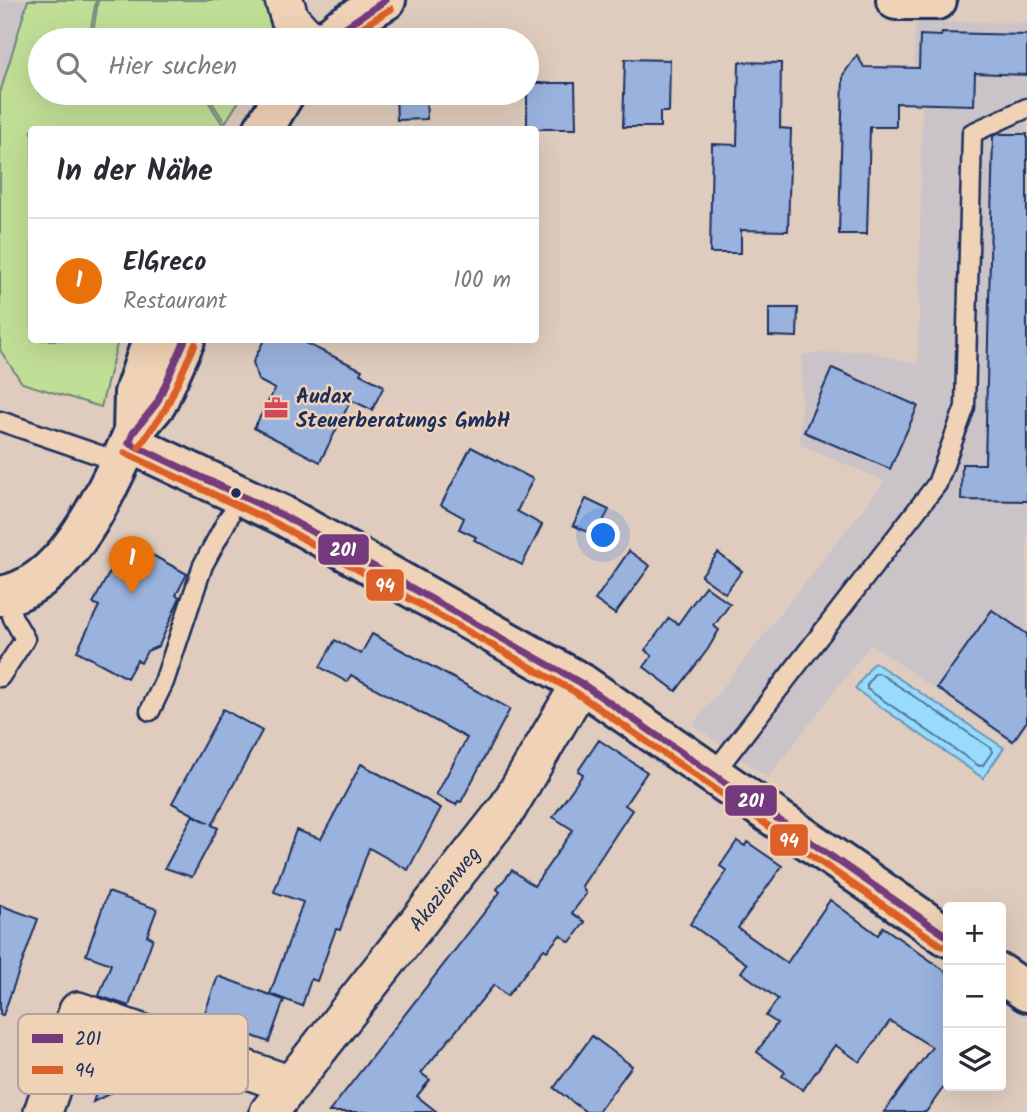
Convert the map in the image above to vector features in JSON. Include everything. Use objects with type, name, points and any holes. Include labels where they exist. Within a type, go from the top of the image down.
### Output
[{"type":"street","points":[[284,0],[290,19],[298,28]]},
{"type":"street","points":[[340,28],[386,0]]},
{"type":"street","points":[[896,0],[937,0]]},
{"type":"street","points":[[265,126],[278,105]]},
{"type":"street","points":[[127,446],[134,393],[151,343]]},
{"type":"street","points":[[3,596],[31,584],[54,568],[76,542],[127,446],[157,403],[184,343]]},
{"type":"street","points":[[127,446],[282,516],[581,683],[943,934]]},
{"type":"street","name":"Akazienweg","points":[[248,1085],[280,1099],[507,809],[581,683]]},
{"type":"street","points":[[1006,977],[1027,992]]},
{"type":"street","name":"Akazienweg","points":[[43,1112],[49,1094]]},
{"type":"lane","points":[[713,774],[937,484],[965,407],[972,133],[1027,108]]},
{"type":"lane","points":[[0,421],[127,446]]},
{"type":"lane","points":[[150,711],[164,682],[203,565],[229,517]]},
{"type":"lane","points":[[0,677],[26,639],[3,596]]},
{"type":"shaded area","points":[[0,0],[28,0],[0,93]]},
{"type":"shaded area","points":[[915,21],[1027,23],[1027,726],[1014,745],[871,644],[768,778],[693,725],[885,481],[800,445],[802,354],[866,351],[918,364],[922,107],[914,107]]},
{"type":"green space","points":[[28,0],[96,0],[91,28],[28,28],[28,105],[210,105],[223,125],[28,126],[28,343],[117,343],[101,407],[22,383],[0,350],[0,93]]},
{"type":"green space","points":[[98,0],[264,0],[271,28],[94,28]]},
{"type":"green space","points":[[214,105],[236,105],[225,123]]},
{"type":"water","points":[[874,662],[1004,748],[983,778],[855,689]]},
{"type":"building","points":[[942,33],[1027,35],[1027,75],[975,73],[974,105],[896,103],[896,127],[870,127],[867,234],[839,234],[843,75],[857,55],[864,67],[919,68],[920,35],[941,36]]},
{"type":"building","points":[[625,59],[670,60],[669,112],[660,112],[660,127],[623,127]]},
{"type":"building","points":[[739,62],[781,63],[780,128],[791,129],[788,231],[741,230],[741,253],[710,253],[712,144],[737,145]]},
{"type":"building","points":[[539,83],[575,83],[576,129],[539,129],[539,126],[527,126],[527,105],[539,105]]},
{"type":"building","points":[[396,105],[426,105],[427,119],[397,120]]},
{"type":"building","points":[[1027,134],[1027,501],[961,500],[962,464],[985,464],[993,136]]},
{"type":"building","points":[[769,308],[798,308],[797,337],[769,336]]},
{"type":"building","points":[[262,343],[305,343],[362,370],[360,374],[384,386],[372,410],[351,400],[320,462],[254,428],[275,389],[258,380],[253,362]]},
{"type":"building","points":[[832,368],[918,406],[890,469],[804,432]]},
{"type":"building","points":[[471,447],[533,479],[517,511],[542,525],[522,565],[474,540],[476,537],[459,529],[464,518],[441,505]]},
{"type":"building","points":[[586,499],[609,510],[595,536],[573,525]]},
{"type":"building","points":[[132,544],[187,574],[176,595],[180,597],[159,646],[147,651],[141,663],[137,660],[127,678],[77,651],[99,606],[93,603],[112,568],[117,571]]},
{"type":"building","points":[[629,551],[650,566],[615,614],[595,600]]},
{"type":"building","points":[[718,553],[742,571],[725,593],[701,576]]},
{"type":"building","points":[[705,586],[730,604],[714,626],[719,630],[708,649],[676,691],[644,667],[652,656],[645,650],[669,618],[678,624]]},
{"type":"building","points":[[992,610],[1027,634],[1027,721],[1013,741],[937,688]]},
{"type":"building","points":[[372,634],[510,709],[461,802],[458,801],[456,805],[436,795],[467,738],[351,675],[347,682],[320,667],[335,640],[361,654]]},
{"type":"building","points":[[223,709],[262,731],[212,825],[218,828],[192,877],[165,868],[193,815],[209,823],[172,803]]},
{"type":"building","points":[[599,740],[647,772],[625,805],[632,810],[582,886],[586,894],[572,913],[585,922],[570,942],[560,935],[547,951],[544,949],[507,996],[494,985],[421,1073],[430,1080],[417,1096],[437,1112],[329,1112],[500,892],[497,889],[512,870],[534,886],[573,830],[553,817],[583,774],[578,771]]},
{"type":"building","points":[[361,764],[441,808],[408,870],[369,848],[340,930],[336,929],[317,981],[311,979],[302,1006],[270,994],[303,902],[274,892],[296,830],[321,839]]},
{"type":"building","points":[[737,841],[745,846],[747,842],[782,866],[738,928],[787,963],[830,900],[878,935],[883,927],[943,969],[943,1088],[926,1112],[884,1112],[932,1047],[890,1021],[860,1062],[835,1045],[803,1090],[782,1076],[785,1072],[757,1052],[777,1023],[766,1016],[778,999],[741,972],[747,964],[690,924],[727,871],[720,866]]},
{"type":"building","points":[[108,892],[157,909],[147,936],[153,938],[129,1006],[99,996],[111,964],[86,955]]},
{"type":"building","points":[[0,905],[38,919],[3,1015],[0,1015]]},
{"type":"building","points":[[218,976],[284,1000],[269,1042],[248,1034],[248,1014],[204,1014]]},
{"type":"building","points":[[592,1036],[632,1066],[598,1112],[586,1112],[554,1088]]},
{"type":"building","points":[[96,1094],[109,1094],[93,1102]]},
{"type":"transit line","name":"201","points":[[344,28],[386,0]]},
{"type":"transit line","name":"94","points":[[361,28],[391,9]]},
{"type":"transit line","name":"201","points":[[129,443],[133,433],[157,403],[184,343]]},
{"type":"transit line","name":"94","points":[[139,447],[166,408],[195,344]]},
{"type":"transit line","name":"201","points":[[129,443],[282,515],[581,683],[943,934]]},
{"type":"transit line","name":"94","points":[[125,453],[277,524],[575,692],[942,946]]},
{"type":"place","name":"Audax Steuerberatungs GmbH","points":[[276,408]]},
{"type":"place","name":"ElGreco","points":[[132,594]]}]
